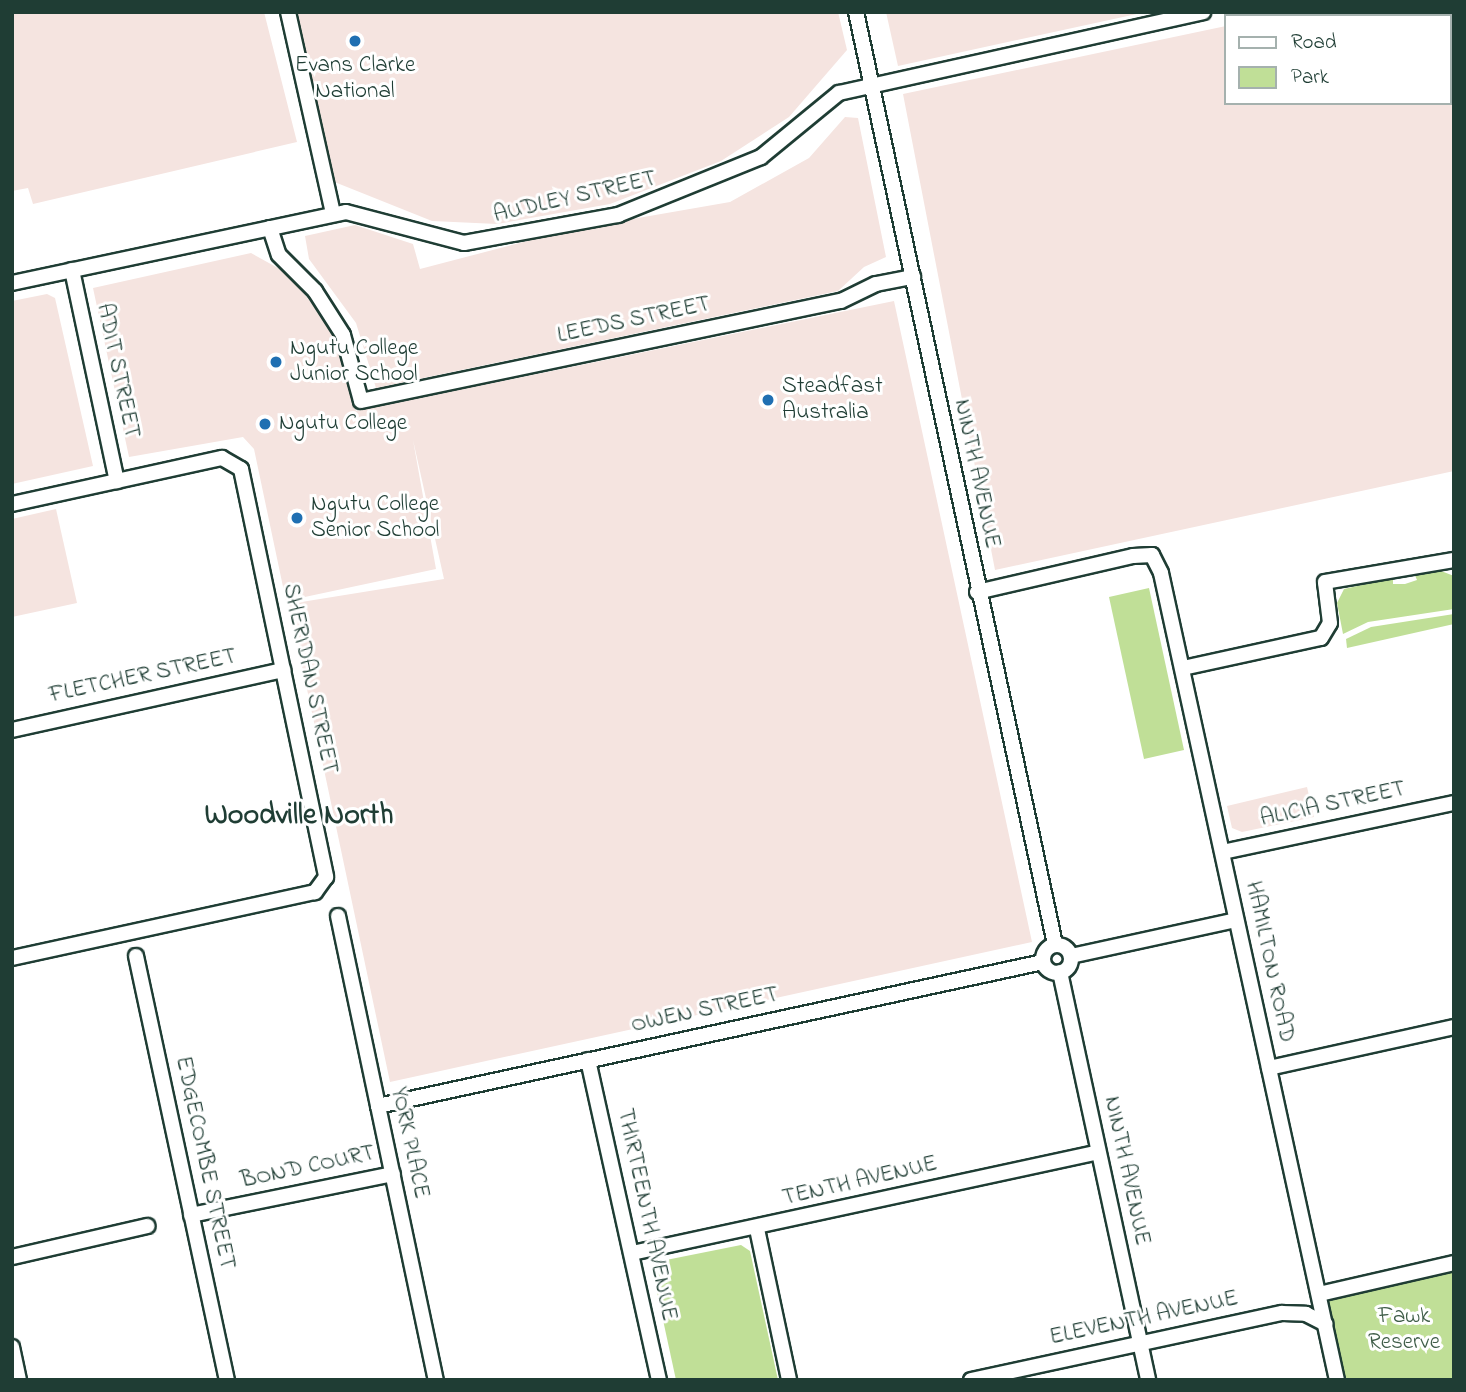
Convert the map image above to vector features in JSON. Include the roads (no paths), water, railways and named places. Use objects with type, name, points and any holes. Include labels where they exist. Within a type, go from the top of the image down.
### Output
[{"type":"street","points":[[288,12],[333,214]]},
{"type":"street","name":"NINTH AVENUE","points":[[856,12],[977,592],[1055,944]]},
{"type":"street","name":"AUDLEY STREET","points":[[12,284],[333,214],[359,213],[464,243],[618,215],[742,167],[778,146],[826,102],[871,84],[1203,12]]},
{"type":"street","name":"LEEDS STREET","points":[[270,228],[279,255],[315,291],[343,335],[361,401],[841,301],[913,277]]},
{"type":"street","name":"ADIT STREET","points":[[72,270],[117,481]]},
{"type":"street","name":"SHERIDAN STREET","points":[[12,958],[315,892],[323,884],[325,866],[241,469],[233,460],[117,481]]},
{"type":"street","points":[[12,504],[117,481]]},
{"type":"street","name":"HAMILTON ROAD","points":[[977,592],[1152,555],[1183,668],[1337,1380]]},
{"type":"street","points":[[1183,668],[1321,638],[1330,623],[1325,582],[1454,560]]},
{"type":"street","name":"FLETCHER STREET","points":[[12,730],[283,670]]},
{"type":"street","name":"ALICIA STREET","points":[[1223,852],[1454,803]]},
{"type":"street","name":"YORK PLACE","points":[[338,916],[436,1380]]},
{"type":"street","points":[[1071,956],[1055,944],[1043,962],[1060,972],[1071,956],[1236,920]]},
{"type":"street","name":"EDGECOMBE STREET","points":[[136,956],[227,1380]]},
{"type":"street","name":"OWEN STREET","points":[[378,1106],[1043,962]]},
{"type":"street","name":"NINTH AVENUE","points":[[1060,972],[1148,1380]]},
{"type":"street","points":[[1269,1068],[1454,1027]]},
{"type":"street","name":"THIRTEENTH AVENUE","points":[[588,1060],[659,1380]]},
{"type":"street","name":"TENTH AVENUE","points":[[632,1253],[757,1229],[1098,1152]]},
{"type":"street","name":"BOND COURT","points":[[191,1215],[393,1174]]},
{"type":"street","points":[[12,1256],[147,1226]]},
{"type":"street","points":[[757,1229],[789,1380]]},
{"type":"street","points":[[1319,1294],[1454,1264]]},
{"type":"street","name":"ELEVENTH AVENUE","points":[[971,1380],[1282,1312],[1306,1314],[1326,1324]]},
{"type":"street","points":[[12,1346],[19,1380]]},
{"type":"place","name":"Evans Clarke National","points":[[355,41]]},
{"type":"place","name":"Ngutu College Junior School","points":[[276,362]]},
{"type":"place","name":"Steadfast Australia","points":[[768,400]]},
{"type":"place","name":"Ngutu College","points":[[265,424]]},
{"type":"place","name":"Ngutu College Senior School","points":[[297,518]]},
{"type":"district","name":"Woodville North","points":[[299,816]]},
{"type":"park label","name":"Fawk Reserve","points":[[1404,1330]]}]
